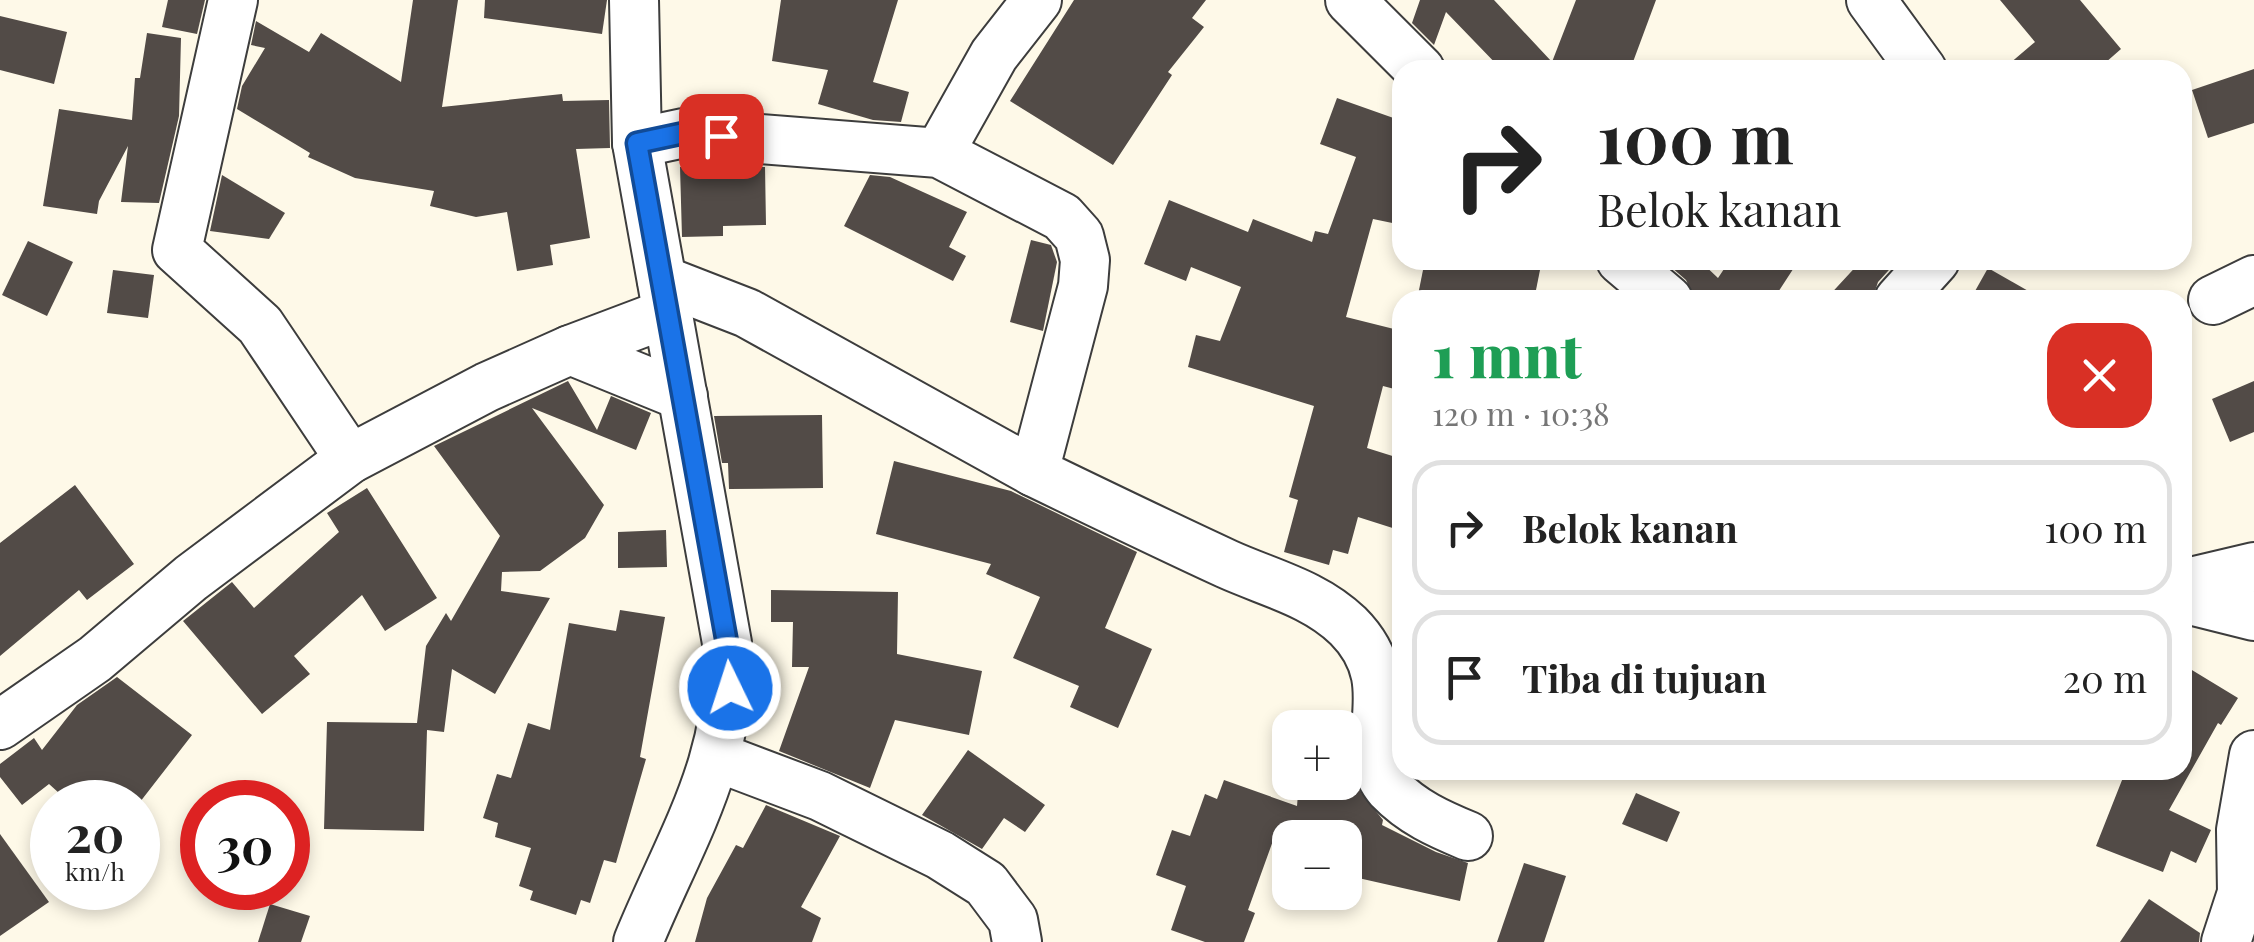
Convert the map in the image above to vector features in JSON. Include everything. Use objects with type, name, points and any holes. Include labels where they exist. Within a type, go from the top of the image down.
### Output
[{"type":"street","points":[[234,0],[177,250],[260,325],[350,458]]},
{"type":"street","points":[[634,0],[637,143],[727,643],[730,688],[717,757],[638,942]]},
{"type":"street","points":[[939,153],[994,55],[1037,0]]},
{"type":"street","points":[[1350,0],[1410,60]]},
{"type":"street","points":[[1871,0],[1915,60]]},
{"type":"street","points":[[637,143],[684,133],[939,153],[1062,217],[1079,236],[1085,260],[1083,286],[1034,472]]},
{"type":"street","points":[[1632,270],[1656,290]]},
{"type":"street","points":[[1908,290],[1925,270]]},
{"type":"street","points":[[0,726],[95,659],[191,578],[350,458],[487,387],[570,350],[665,296],[747,313],[1034,472],[1232,566],[1290,587],[1348,626],[1372,656],[1377,671],[1375,750],[1388,787],[1423,816],[1468,836]]},
{"type":"street","points":[[570,350],[683,396]]},
{"type":"street","points":[[2192,582],[2254,568]]},
{"type":"street","points":[[2192,600],[2254,616]]},
{"type":"street","points":[[2226,942],[2242,893],[2241,830],[2254,755]]},
{"type":"street","points":[[717,757],[820,796],[940,855],[986,884],[1013,920],[1017,942]]},
{"type":"building","points":[[168,0],[205,0],[197,34],[162,27]]},
{"type":"building","points":[[413,0],[458,0],[442,107],[562,94],[563,101],[609,100],[610,148],[576,149],[590,238],[550,245],[553,265],[517,271],[507,212],[476,217],[430,206],[434,191],[355,178],[308,157],[310,153],[237,109],[242,86],[265,48],[251,45],[256,21],[309,52],[321,33],[401,82]]},
{"type":"building","points":[[485,0],[607,0],[602,34],[484,18]]},
{"type":"building","points":[[781,0],[898,0],[873,82],[909,92],[901,122],[873,120],[818,104],[828,70],[772,61]]},
{"type":"building","points":[[1074,0],[1206,0],[1192,18],[1204,27],[1168,72],[1172,75],[1113,165],[1010,101]]},
{"type":"building","points":[[1420,0],[1494,0],[1550,60],[1492,60],[1446,12],[1434,45],[1412,23]]},
{"type":"building","points":[[1576,0],[1656,0],[1634,60],[1553,60]]},
{"type":"building","points":[[2000,0],[2080,0],[2121,49],[2108,60],[2014,60],[2035,42]]},
{"type":"building","points":[[0,16],[67,32],[54,84],[0,70]]},
{"type":"building","points":[[147,33],[181,38],[179,116],[159,203],[121,202],[128,146],[99,201],[97,214],[43,206],[59,109],[132,120],[135,78],[140,78]]},
{"type":"building","points":[[2254,69],[2254,123],[2208,138],[2192,90]]},
{"type":"building","points":[[1337,98],[1392,117],[1392,223],[1373,219],[1346,317],[1392,328],[1392,388],[1383,386],[1367,448],[1392,456],[1392,528],[1358,517],[1348,554],[1333,550],[1329,565],[1284,552],[1298,500],[1289,497],[1314,406],[1188,367],[1196,335],[1220,341],[1241,287],[1191,267],[1186,281],[1144,264],[1169,200],[1248,232],[1253,219],[1312,242],[1315,231],[1328,234],[1356,157],[1320,144]]},
{"type":"building","points":[[680,167],[765,167],[766,225],[723,226],[723,236],[682,237]]},
{"type":"building","points":[[222,175],[285,213],[269,239],[210,231]]},
{"type":"building","points":[[870,175],[890,177],[967,212],[949,247],[966,256],[953,281],[844,226]]},
{"type":"building","points":[[1031,240],[1051,245],[1057,262],[1043,331],[1010,322]]},
{"type":"building","points":[[28,241],[73,262],[47,316],[2,295]]},
{"type":"building","points":[[113,270],[154,275],[148,318],[107,313]]},
{"type":"building","points":[[1423,270],[1540,270],[1536,290],[1419,290]]},
{"type":"building","points":[[1674,270],[1710,270],[1718,278],[1723,270],[1792,270],[1780,290],[1690,290]]},
{"type":"building","points":[[1853,270],[1889,270],[1875,290],[1834,290]]},
{"type":"building","points":[[1987,270],[1992,270],[2026,290],[1976,290]]},
{"type":"building","points":[[568,381],[597,430],[611,396],[651,413],[636,450],[532,408],[604,505],[585,538],[540,571],[502,572],[501,591],[550,598],[495,694],[452,669],[444,732],[427,730],[424,831],[324,829],[327,722],[417,723],[426,646],[446,613],[451,621],[500,536],[434,446]]},
{"type":"building","points":[[2254,381],[2254,432],[2230,442],[2212,399]]},
{"type":"building","points":[[822,415],[823,488],[729,489],[728,463],[722,463],[714,416]]},
{"type":"building","points":[[894,461],[1011,491],[1137,552],[1105,628],[1152,649],[1118,728],[1070,707],[1079,686],[1013,658],[1040,597],[986,574],[991,564],[876,534]]},
{"type":"building","points":[[75,485],[134,564],[87,600],[79,590],[0,656],[0,543]]},
{"type":"building","points":[[367,488],[437,598],[385,631],[362,595],[294,656],[310,674],[262,714],[183,621],[232,582],[254,608],[339,532],[327,513]]},
{"type":"building","points":[[666,530],[667,567],[618,568],[618,532]]},
{"type":"building","points":[[771,590],[898,592],[897,654],[982,671],[969,735],[895,720],[870,788],[779,751],[809,667],[792,667],[793,622],[771,622]]},
{"type":"building","points":[[620,610],[665,617],[640,757],[646,759],[616,863],[604,860],[590,903],[581,900],[576,915],[530,900],[533,891],[519,886],[531,848],[495,837],[498,823],[483,818],[497,774],[511,778],[528,723],[550,730],[569,623],[616,631]]},
{"type":"building","points":[[2192,670],[2238,698],[2221,725],[2218,723],[2192,769]]},
{"type":"building","points":[[117,677],[192,735],[157,780],[30,780],[30,799],[22,805],[0,777],[0,764],[34,738],[42,750],[77,705]]},
{"type":"building","points":[[968,750],[1045,805],[1025,832],[1004,818],[982,849],[922,815]]},
{"type":"building","points":[[1224,780],[1297,806],[1298,800],[1362,800],[1362,794],[1383,820],[1382,825],[1468,863],[1460,901],[1362,879],[1362,820],[1272,820],[1272,844],[1248,910],[1255,913],[1244,942],[1205,942],[1171,930],[1186,886],[1156,875],[1172,830],[1190,836],[1205,794],[1217,799]]},
{"type":"building","points":[[2122,780],[2186,780],[2169,810],[2211,830],[2196,863],[2171,851],[2163,872],[2096,846]]},
{"type":"building","points":[[1636,793],[1680,812],[1667,842],[1622,824]]},
{"type":"building","points":[[766,805],[840,836],[801,907],[821,918],[812,942],[695,942],[707,898],[736,845],[743,848]]},
{"type":"building","points":[[0,834],[30,876],[30,910],[37,910],[0,936]]},
{"type":"building","points":[[1524,863],[1566,876],[1544,942],[1497,942]]},
{"type":"building","points":[[2149,899],[2200,933],[2199,942],[2120,942]]},
{"type":"building","points":[[268,910],[290,910],[310,916],[301,942],[258,942]]},
{"type":"route","points":[[721,136],[684,133],[637,143],[727,643],[730,688]]}]
